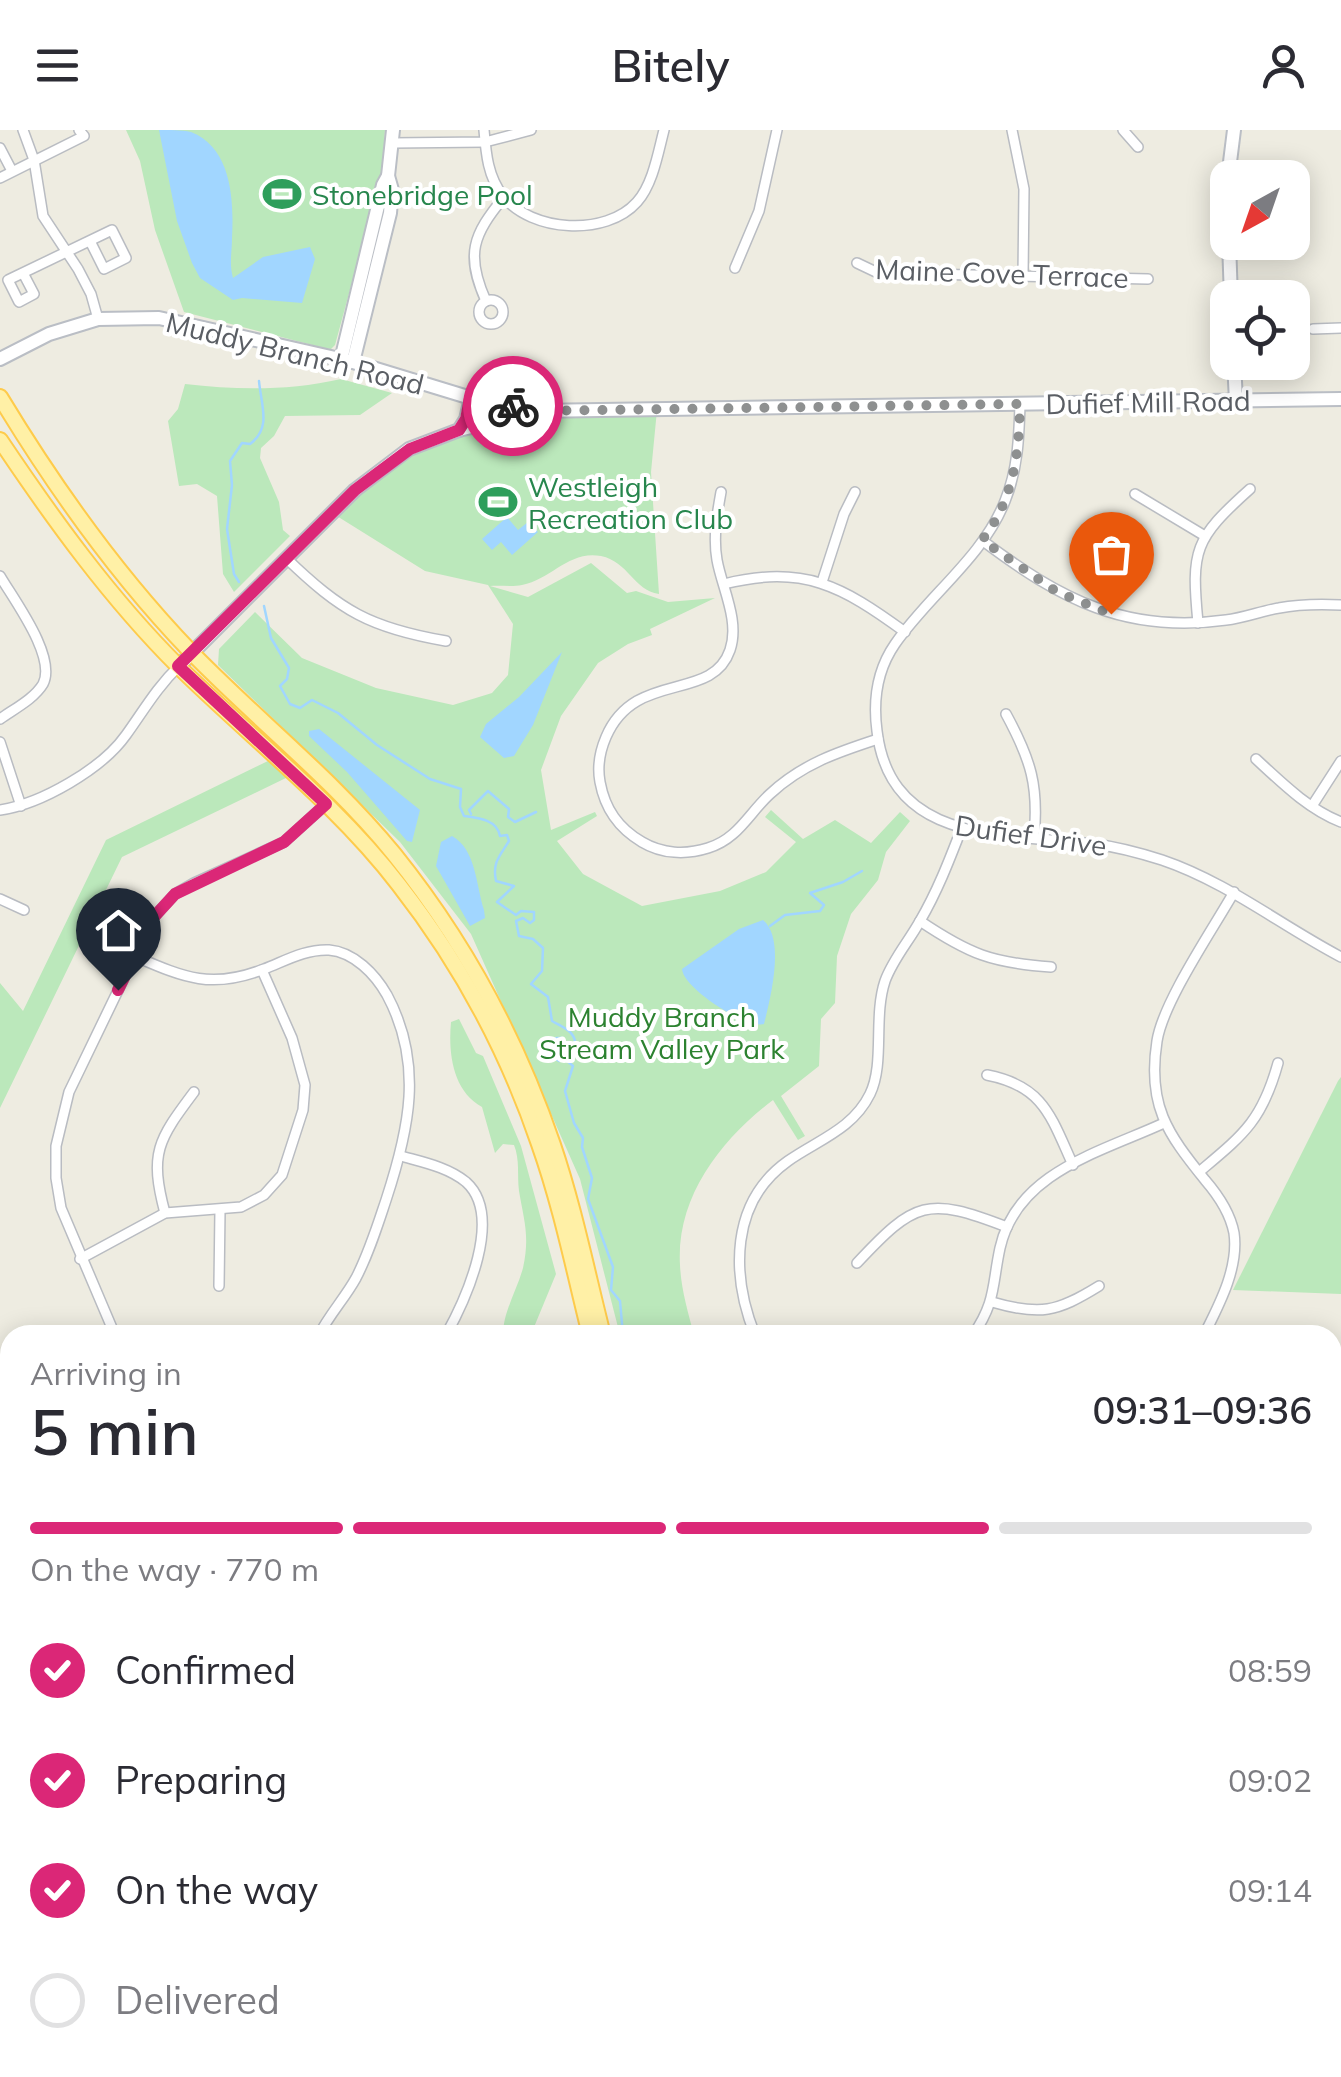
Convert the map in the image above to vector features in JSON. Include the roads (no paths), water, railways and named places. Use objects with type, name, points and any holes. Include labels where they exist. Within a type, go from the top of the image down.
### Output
[{"type":"main road","points":[[1230,160],[1234,130]]},
{"type":"main road","points":[[347,361],[388,176],[393,136]]},
{"type":"main road","name":"Muddy Branch Road","points":[[0,359],[48,334],[98,319],[144,318],[187,323],[347,361],[470,398],[535,411]]},
{"type":"main road","points":[[1235,380],[1236,401]]},
{"type":"main road","points":[[0,397],[29,446],[90,532],[192,653],[363,819],[409,874],[470,963],[512,1041],[550,1137],[600,1325]]},
{"type":"main road","points":[[459,430],[466,419],[470,398]]},
{"type":"main road","name":"Dufief Mill Road","points":[[535,411],[1341,399]]},
{"type":"main road","points":[[178,666],[384,466],[410,449],[459,430],[535,411]]},
{"type":"main road","points":[[0,440],[48,512],[132,616],[178,666],[326,804],[380,861],[432,929],[495,1037],[540,1147],[587,1325]]},
{"type":"street","points":[[22,130],[34,160],[43,216],[91,294],[98,319]]},
{"type":"street","points":[[0,178],[84,136],[79,130]]},
{"type":"street","points":[[484,130],[487,164],[504,197],[540,220],[566,224],[608,221],[633,206],[646,189],[664,130]]},
{"type":"street","points":[[393,136],[485,142],[530,130]]},
{"type":"street","points":[[735,268],[759,211],[777,130]]},
{"type":"street","points":[[1012,130],[1024,188],[1023,276]]},
{"type":"street","points":[[1123,130],[1138,147]]},
{"type":"street","points":[[0,148],[12,172]]},
{"type":"street","points":[[486,300],[474,267],[474,248],[482,224],[504,197]]},
{"type":"street","points":[[23,273],[112,230],[126,258],[104,269],[90,241]]},
{"type":"street","name":"Maine Cove Terrace","points":[[857,264],[878,273],[1148,278]]},
{"type":"street","points":[[1313,329],[1341,328]]},
{"type":"street","name":"Dufief Drive","points":[[1020,404],[1019,446],[1005,501],[982,540],[888,656],[878,683],[874,708],[878,739],[890,774],[922,811],[960,830],[1098,844],[1187,868],[1341,957]]},
{"type":"street","points":[[1198,624],[1194,575],[1205,536],[1222,514],[1250,490]]},
{"type":"street","points":[[721,492],[716,543],[733,632],[730,650],[716,671],[698,682],[659,689],[638,699],[610,726],[602,744],[599,775],[608,808],[630,835],[651,847],[681,853],[703,850],[740,830],[768,795],[798,771],[822,757],[878,739]]},
{"type":"street","points":[[822,582],[855,492]]},
{"type":"street","points":[[1135,494],[1205,536]]},
{"type":"street","points":[[982,540],[1043,584],[1084,605],[1134,619],[1198,624],[1289,606],[1341,605]]},
{"type":"street","points":[[286,558],[316,587],[360,618],[391,630],[446,641]]},
{"type":"street","points":[[724,584],[772,575],[822,582],[862,601],[905,632]]},
{"type":"street","points":[[0,576],[42,650],[47,668],[35,694],[0,719]]},
{"type":"street","points":[[0,810],[47,796],[108,755],[178,666]]},
{"type":"street","points":[[1006,714],[1034,776],[1034,838]]},
{"type":"street","points":[[0,742],[21,806]]},
{"type":"street","points":[[1256,759],[1312,806],[1341,822]]},
{"type":"street","points":[[1312,806],[1341,762]]},
{"type":"street","points":[[110,1325],[61,1208],[56,1146],[70,1092],[153,918],[175,894],[284,842],[326,804]]},
{"type":"street","points":[[752,1325],[741,1288],[738,1259],[740,1236],[750,1208],[786,1162],[838,1131],[863,1107],[874,1082],[876,1022],[887,976],[940,885],[960,830]]},
{"type":"street","points":[[1208,1325],[1228,1276],[1234,1235],[1226,1208],[1164,1124],[1154,1080],[1158,1037],[1170,1004],[1234,892]]},
{"type":"street","points":[[0,899],[24,910]]},
{"type":"street","points":[[920,922],[978,956],[1009,964],[1051,967]]},
{"type":"street","points":[[134,956],[202,981],[232,980],[308,952],[328,950],[356,960],[379,982],[402,1031],[410,1070],[409,1116],[370,1250],[325,1325]]},
{"type":"street","points":[[80,1259],[166,1212],[220,1210],[250,1204],[282,1175],[303,1110],[303,1072],[262,970]]},
{"type":"street","points":[[1199,1172],[1234,1143],[1258,1116],[1278,1063]]},
{"type":"street","points":[[987,1075],[1007,1079],[1033,1092],[1051,1117],[1073,1165]]},
{"type":"street","points":[[166,1212],[156,1180],[158,1151],[168,1126],[194,1092]]},
{"type":"street","points":[[979,1325],[992,1302],[1007,1226],[1033,1188],[1073,1165],[1164,1124]]},
{"type":"street","points":[[400,1156],[444,1169],[464,1181],[481,1205],[482,1236],[475,1266],[452,1325]]},
{"type":"street","points":[[857,1263],[889,1228],[925,1208],[963,1210],[1007,1226]]},
{"type":"street","points":[[219,1286],[220,1210]]},
{"type":"street","points":[[992,1302],[1040,1312],[1068,1304],[1099,1286]]},
{"type":"water","points":[[159,130],[191,132],[205,140],[223,163],[231,192],[233,278],[263,257],[310,247],[315,259],[302,303],[233,300],[200,278],[177,221]]},
{"type":"water","points":[[507,517],[518,530],[528,522],[538,532],[512,555],[501,542],[492,550],[482,539]]},
{"type":"water","points":[[562,652],[533,725],[514,756],[504,758],[480,737],[486,724],[519,697]]},
{"type":"water","points":[[319,729],[420,810],[412,842],[309,736],[309,731]]},
{"type":"water","points":[[452,836],[471,859],[484,910],[485,918],[470,926],[436,866],[441,842]]},
{"type":"water","points":[[763,920],[774,941],[774,970],[764,1024],[755,1024],[730,1014],[704,996],[682,969],[739,929]]},
{"type":"waterway","points":[[239,582],[234,574],[227,529],[232,485],[230,461],[242,443],[250,444],[261,431],[264,416],[259,381]]},
{"type":"waterway","points":[[264,606],[271,638],[289,668],[287,679],[280,686],[290,704],[300,708],[312,700],[338,713],[377,745],[430,779],[461,789],[464,816],[487,821],[500,836],[507,835],[509,841],[495,874],[496,881],[514,886],[497,902],[516,915],[521,911],[534,912],[530,923],[523,918],[516,921],[519,936],[533,939],[543,948],[542,971],[531,984],[548,997],[552,1021],[574,1038],[576,1049],[571,1050],[562,1038],[556,1038],[551,1044],[553,1057],[565,1059],[573,1066],[565,1091],[574,1123],[583,1138],[592,1178],[588,1199],[613,1267],[611,1290],[620,1301],[622,1325]]},
{"type":"waterway","points":[[471,814],[469,810],[488,791],[509,809],[508,817],[515,822],[536,812]]},
{"type":"waterway","points":[[770,926],[785,915],[820,911],[824,905],[810,893],[862,871]]},
{"type":"place","name":"Stonebridge Pool","points":[[282,194]]},
{"type":"place","name":"Westleigh Recreation Club","points":[[498,502]]},
{"type":"park label","name":"Muddy Branch Stream Valley Park","points":[[662,1032]]}]
